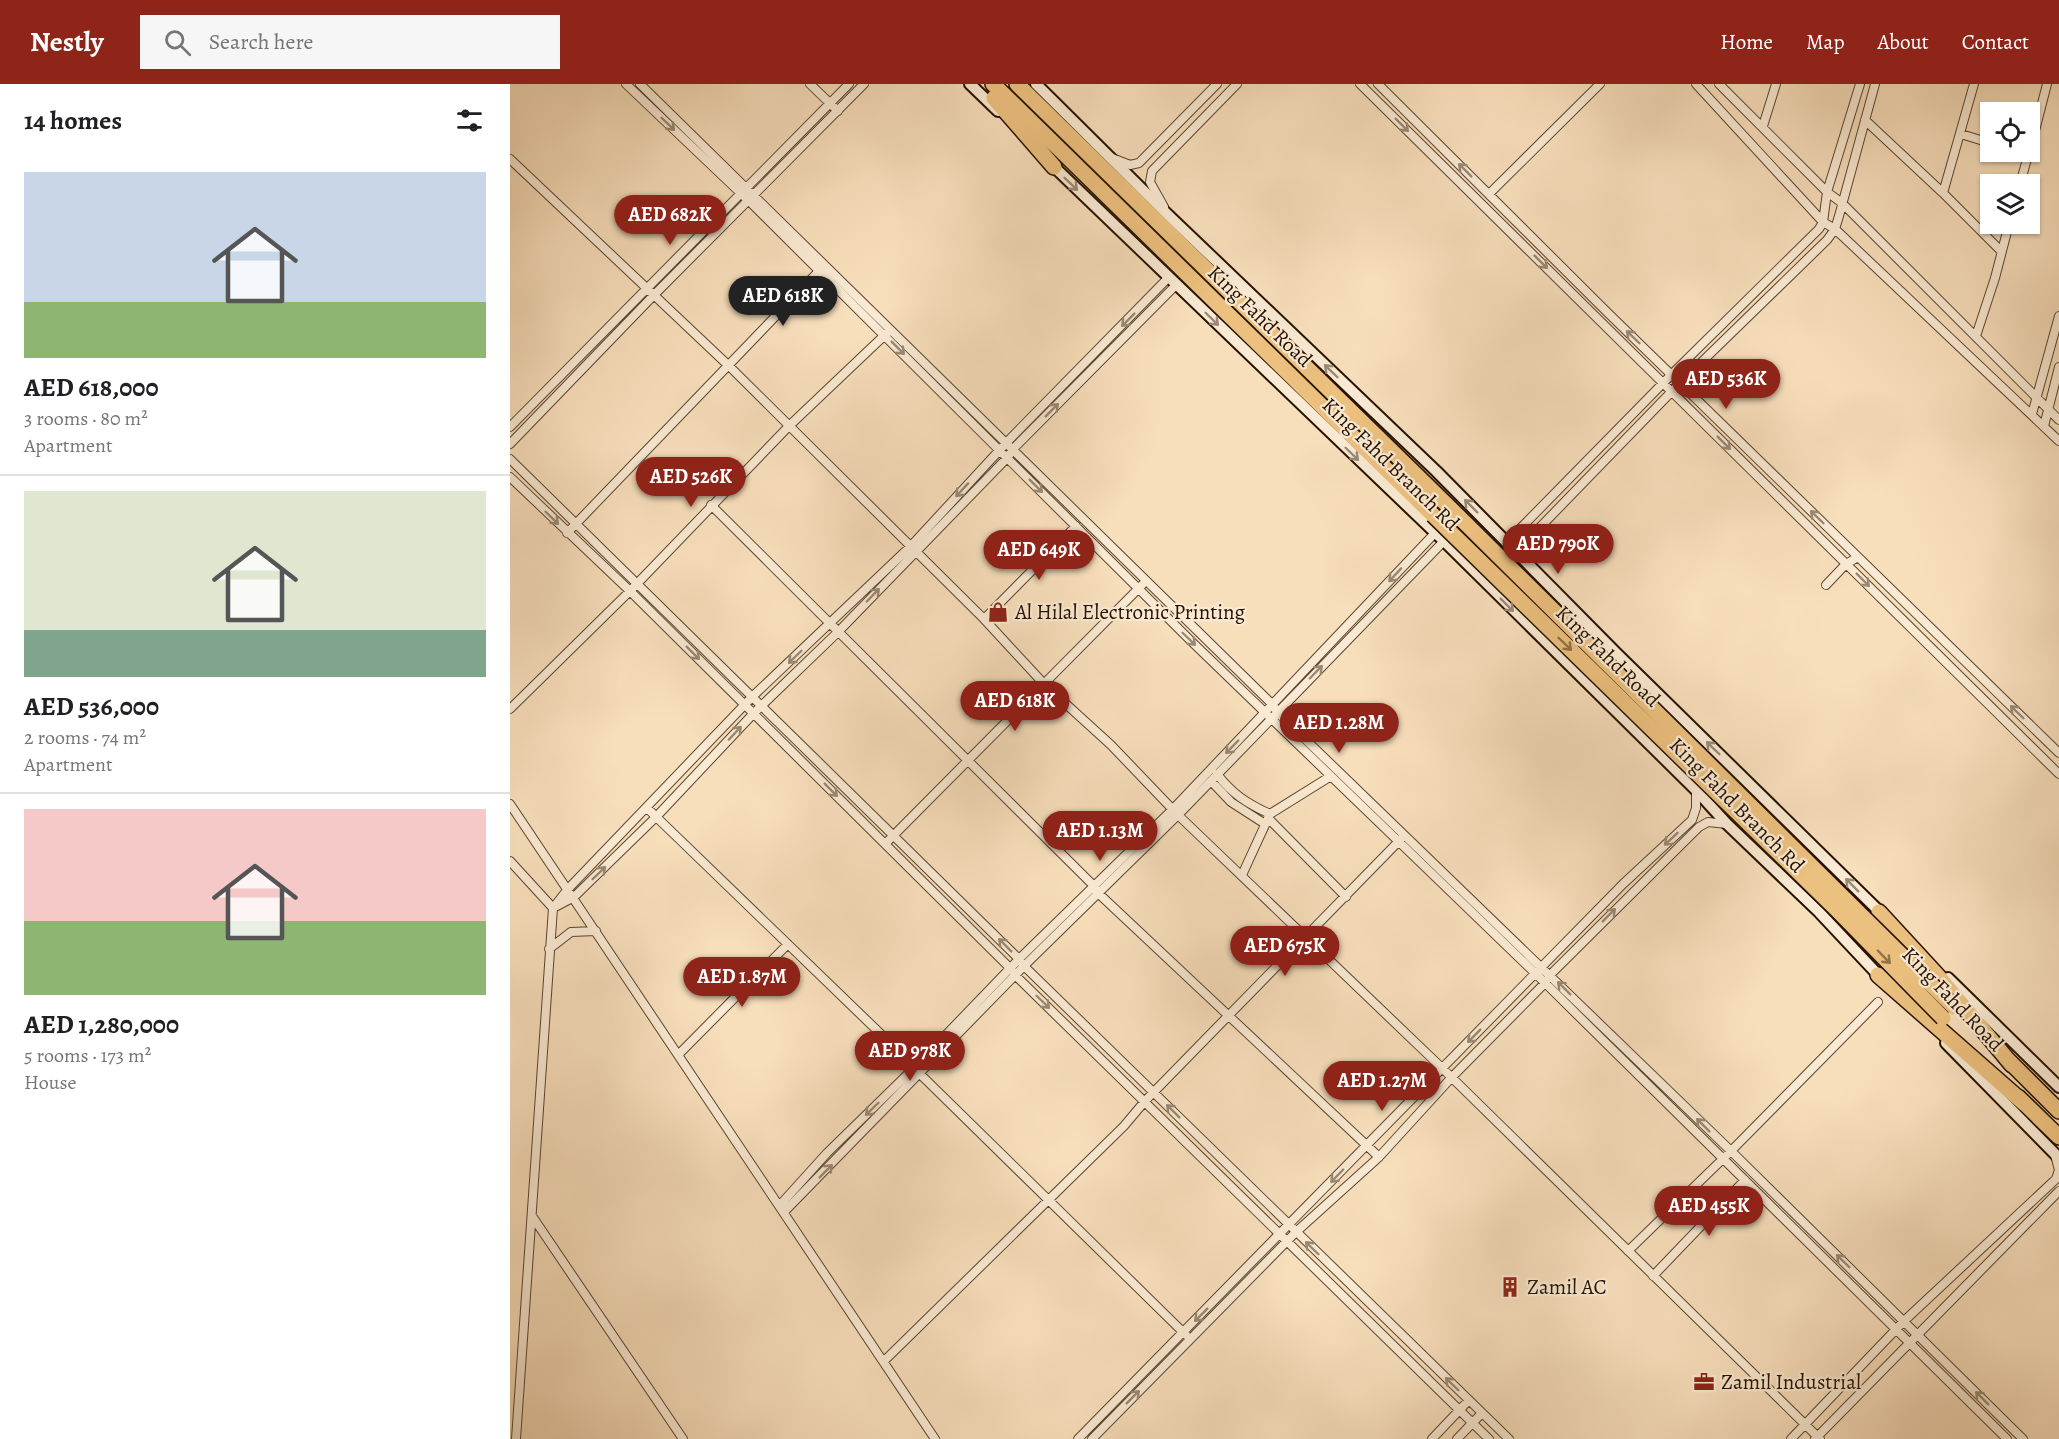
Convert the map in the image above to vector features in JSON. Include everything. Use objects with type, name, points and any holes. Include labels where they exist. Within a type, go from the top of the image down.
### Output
[{"type":"highway","points":[[982,84],[1054,167]]},
{"type":"highway","name":"King Fahd Road","points":[[993,84],[1837,910],[1949,1013],[2012,1065],[2059,1111]]},
{"type":"highway","name":"King Fahd Road","points":[[1017,84],[1447,505],[1949,1013],[2025,1104],[2059,1137]]},
{"type":"highway","points":[[1880,912],[1938,976],[2012,1065]]},
{"type":"highway","points":[[1878,975],[2025,1104]]},
{"type":"main road","name":"King Fahd Branch Rd","points":[[970,84],[1439,537],[1696,790],[1727,824],[1819,912],[2057,1156]]},
{"type":"main road","name":"King Fahd Branch Rd","points":[[1036,84],[1167,214],[1507,542],[1616,653],[2059,1087]]},
{"type":"main road","points":[[1564,662],[1647,730],[1660,733],[1666,731],[1673,724],[1670,714],[1616,653]]},
{"type":"street","points":[[626,84],[743,190]]},
{"type":"street","points":[[640,84],[751,198],[888,332],[1014,449],[1275,708],[1731,1151],[2023,1439]]},
{"type":"street","points":[[810,84],[838,111]]},
{"type":"street","points":[[510,428],[645,288],[849,84]]},
{"type":"street","points":[[510,444],[864,84]]},
{"type":"street","points":[[1110,157],[1130,165],[1139,163],[1217,84]]},
{"type":"street","points":[[1167,214],[1150,182],[1152,171],[1237,84]]},
{"type":"street","points":[[1360,84],[2059,774]]},
{"type":"street","points":[[1378,84],[2059,753]]},
{"type":"street","points":[[1489,194],[1600,84]]},
{"type":"street","points":[[1696,84],[1823,222],[1835,229],[2059,441]]},
{"type":"street","points":[[1719,84],[1827,192],[1842,203],[2059,420]]},
{"type":"street","points":[[1763,126],[1776,84]]},
{"type":"street","points":[[1507,542],[1811,237],[1823,222],[1827,192],[1860,84]]},
{"type":"street","points":[[1516,552],[1673,393],[1680,383],[1827,240],[1835,229],[1875,84]]},
{"type":"street","points":[[1943,193],[1974,84]]},
{"type":"street","points":[[2040,108],[2047,84]]},
{"type":"street","points":[[1864,120],[1943,193],[2001,251]]},
{"type":"street","points":[[1960,134],[1980,140]]},
{"type":"street","points":[[510,159],[729,366],[984,619],[1044,684],[1111,745],[1242,876],[1452,1077],[1817,1438],[1908,1342],[2059,1191]]},
{"type":"street","points":[[751,198],[819,272],[888,332],[999,450],[1138,588],[1536,974],[2007,1439]]},
{"type":"street","points":[[706,228],[717,233]]},
{"type":"street","points":[[1976,336],[2006,234]]},
{"type":"street","points":[[567,533],[819,272]]},
{"type":"street","points":[[553,908],[574,897],[656,817],[754,713],[838,632],[1006,442],[1091,356],[1172,281]]},
{"type":"street","points":[[516,1439],[553,908],[568,889],[746,706],[753,696],[904,552],[913,548],[1008,457],[1172,281]]},
{"type":"street","points":[[2032,414],[2059,316]]},
{"type":"street","points":[[510,709],[630,591],[789,426],[888,332]]},
{"type":"street","points":[[1091,356],[1098,363]]},
{"type":"street","points":[[2044,426],[2059,367]]},
{"type":"street","points":[[510,459],[1509,1439]]},
{"type":"street","points":[[510,477],[630,591],[1489,1439]]},
{"type":"street","points":[[711,505],[1096,889],[1228,1017],[1379,1157]]},
{"type":"street","points":[[984,619],[1076,526]]},
{"type":"street","points":[[1176,811],[1214,778],[1348,626],[1439,537]]},
{"type":"street","points":[[1275,708],[1354,632],[1439,537]]},
{"type":"street","points":[[1826,585],[1846,564],[1858,557]]},
{"type":"street","points":[[885,844],[1146,580]]},
{"type":"street","points":[[1348,626],[1354,632]]},
{"type":"street","points":[[821,632],[838,632]]},
{"type":"street","points":[[782,1208],[827,1153],[917,1070],[1269,716]]},
{"type":"street","points":[[1242,876],[1268,819],[1331,776]]},
{"type":"street","points":[[1214,778],[1231,802],[1268,819],[1346,897]]},
{"type":"street","points":[[1078,1439],[1623,884],[1692,820],[1696,808],[1696,790]]},
{"type":"street","points":[[510,804],[935,1439]]},
{"type":"street","points":[[646,808],[788,944],[1190,1339]]},
{"type":"street","points":[[1092,1439],[1296,1232],[1379,1157],[1452,1077],[1545,983],[1550,975],[1699,827],[1708,822],[1727,824]]},
{"type":"street","points":[[884,1361],[1124,1126],[1145,1101],[1405,835]]},
{"type":"street","points":[[510,861],[553,908]]},
{"type":"street","points":[[1623,884],[1632,892]]},
{"type":"street","points":[[549,949],[571,932],[596,931]]},
{"type":"street","points":[[679,1054],[788,944]]},
{"type":"street","points":[[1628,1251],[1731,1151],[1878,1002]]},
{"type":"street","points":[[1494,1016],[1504,1025]]},
{"type":"street","points":[[1791,1439],[1904,1321],[2056,1179],[2059,1170],[2057,1156]]},
{"type":"street","points":[[1653,1276],[1744,1180]]},
{"type":"street","points":[[531,1216],[684,1439]]},
{"type":"street","points":[[1432,1439],[1469,1400]]},
{"type":"street","points":[[1457,1439],[1482,1413]]},
{"type":"place","name":"Al Hilal Electronic Printing","points":[[998,612]]},
{"type":"place","name":"Zamil AC","points":[[1510,1287]]},
{"type":"place","name":"Zamil Industrial","points":[[1704,1382]]}]
